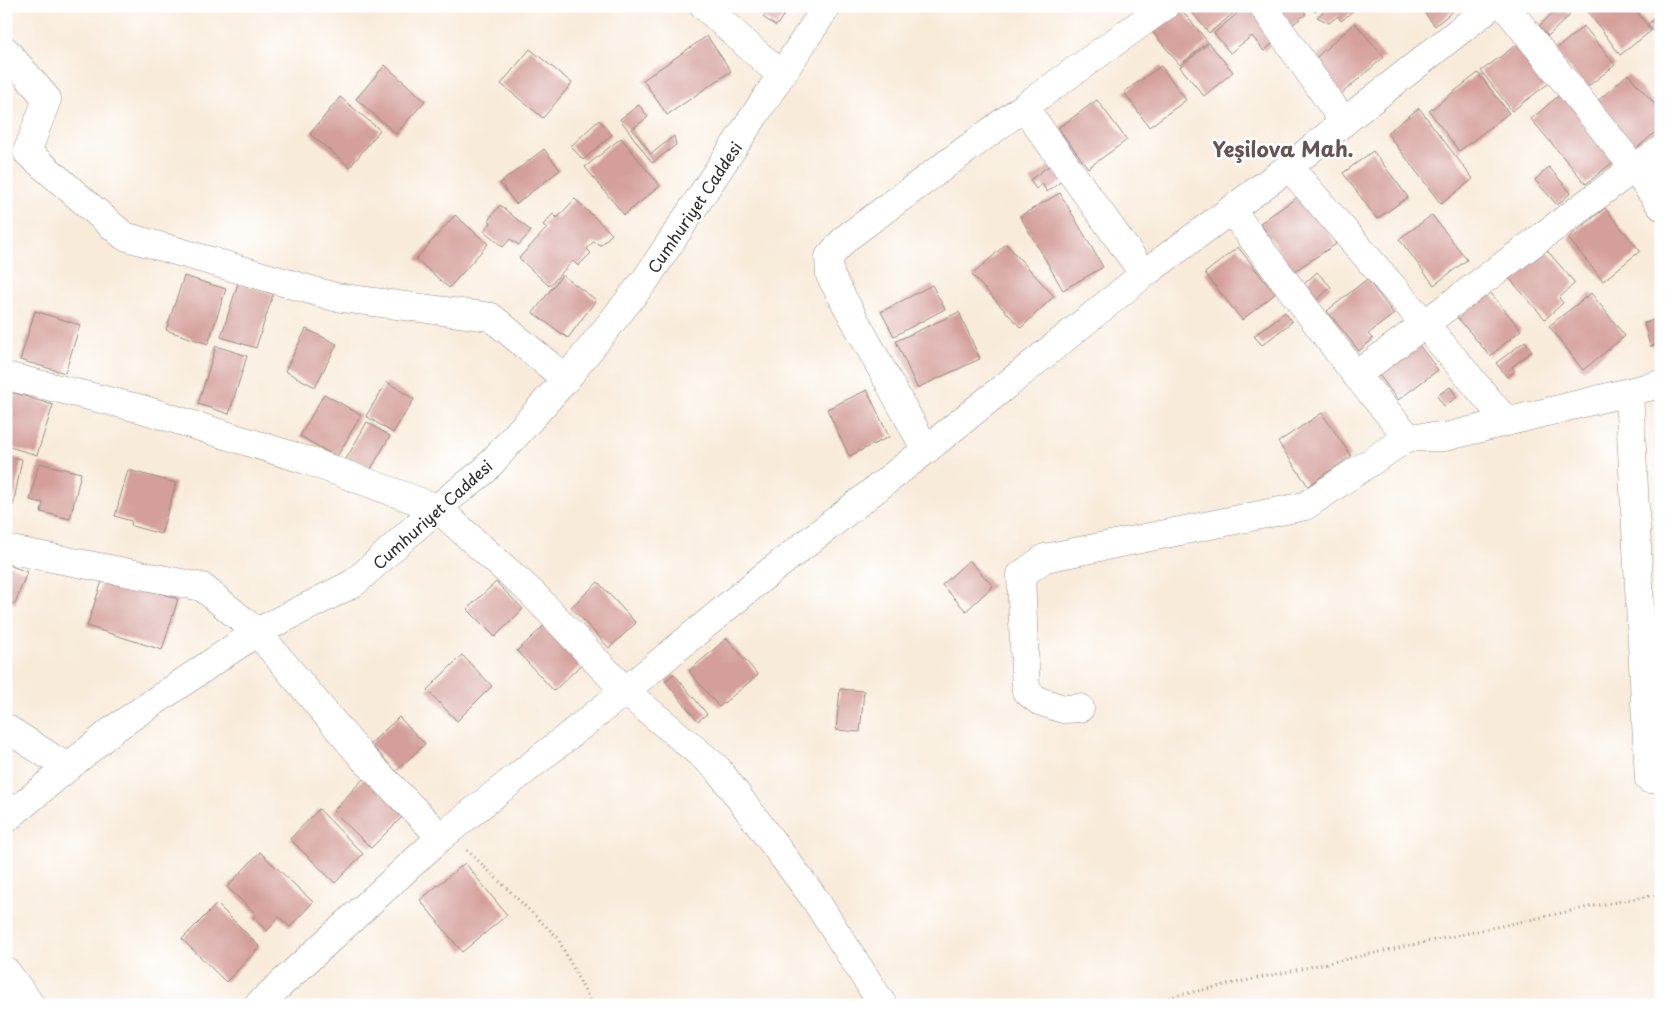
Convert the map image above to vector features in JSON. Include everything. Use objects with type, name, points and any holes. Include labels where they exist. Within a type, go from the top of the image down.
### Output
[{"type":"street","points":[[704,6],[781,75]]},
{"type":"street","name":"Cumhuriyet Caddesi","points":[[6,819],[114,729],[258,632],[354,583],[437,508],[484,471],[566,379],[646,280],[827,6]]},
{"type":"street","points":[[926,450],[830,274],[829,257],[846,238],[1165,6]]},
{"type":"street","points":[[1263,6],[1344,122]]},
{"type":"street","points":[[258,1005],[441,837],[625,691],[762,578],[926,450],[1144,274],[1289,167],[1491,6]]},
{"type":"street","points":[[1505,6],[1652,158],[1661,206]]},
{"type":"street","points":[[6,51],[47,99],[17,152],[124,236],[335,297],[491,316],[566,379]]},
{"type":"street","points":[[1024,107],[1144,274]]},
{"type":"street","points":[[1356,376],[1424,323],[1652,158]]},
{"type":"street","points":[[1289,167],[1507,422]]},
{"type":"street","points":[[1232,210],[1356,376],[1408,438]]},
{"type":"street","points":[[6,376],[142,409],[306,460],[437,508],[533,594],[625,691],[717,768],[814,898],[882,1005]]},
{"type":"street","points":[[1080,708],[1063,709],[1039,701],[1026,691],[1021,575],[1045,558],[1305,506],[1408,438],[1445,437],[1661,384]]},
{"type":"street","points":[[1629,392],[1649,779],[1661,778]]},
{"type":"street","points":[[6,549],[202,587],[258,632],[364,759],[441,837]]},
{"type":"street","points":[[6,728],[68,768]]},
{"type":"street","points":[[6,971],[31,1005]]},
{"type":"path","points":[[441,837],[461,844],[557,937],[592,1005]]},
{"type":"path","points":[[1140,1005],[1151,1001],[1594,906],[1661,894]]},
{"type":"building","points":[[771,6],[779,6],[786,12],[776,26],[763,17]]},
{"type":"building","points":[[1187,6],[1243,6],[1209,33]]},
{"type":"building","points":[[1246,6],[1252,6],[1278,39],[1264,51],[1252,36],[1230,53],[1214,33]]},
{"type":"building","points":[[1278,6],[1300,6],[1306,14],[1291,26]]},
{"type":"building","points":[[1310,6],[1322,6],[1315,12]]},
{"type":"building","points":[[1330,6],[1359,6],[1341,21],[1338,16],[1329,23],[1317,17]]},
{"type":"building","points":[[1419,6],[1459,6],[1435,26]]},
{"type":"building","points":[[1560,6],[1570,15],[1548,36],[1539,26]]},
{"type":"building","points":[[1584,6],[1633,6],[1651,31],[1620,55]]},
{"type":"building","points":[[1179,7],[1208,42],[1180,65],[1151,30]]},
{"type":"building","points":[[1661,14],[1661,32],[1656,35],[1648,24]]},
{"type":"building","points":[[1355,23],[1384,57],[1340,95],[1311,62]]},
{"type":"building","points":[[1584,26],[1615,65],[1586,88],[1555,50]]},
{"type":"building","points":[[707,36],[731,71],[667,115],[643,80]]},
{"type":"building","points":[[1209,43],[1233,72],[1204,96],[1180,67]]},
{"type":"building","points":[[1519,43],[1549,83],[1512,111],[1481,71]]},
{"type":"building","points":[[530,49],[572,83],[543,118],[501,84]]},
{"type":"building","points":[[385,65],[425,101],[396,134],[356,99]]},
{"type":"building","points":[[1161,66],[1186,100],[1149,127],[1124,92]]},
{"type":"building","points":[[1478,73],[1509,113],[1459,151],[1429,111]]},
{"type":"building","points":[[1628,74],[1661,111],[1661,127],[1635,150],[1594,104]]},
{"type":"building","points":[[1563,92],[1618,158],[1586,184],[1531,119]]},
{"type":"building","points":[[340,97],[380,130],[350,167],[310,134]]},
{"type":"building","points":[[1097,100],[1127,140],[1088,168],[1058,128]]},
{"type":"building","points":[[639,105],[648,117],[632,129],[651,154],[674,136],[676,145],[652,163],[620,119]]},
{"type":"building","points":[[1419,108],[1473,179],[1441,204],[1387,133]]},
{"type":"building","points":[[599,120],[612,135],[583,160],[571,146]]},
{"type":"building","points":[[621,138],[660,186],[624,215],[585,167]]},
{"type":"building","points":[[544,149],[560,170],[516,204],[500,183]]},
{"type":"building","points":[[1373,151],[1408,197],[1377,219],[1343,173]]},
{"type":"building","points":[[1050,165],[1062,181],[1047,192],[1042,184],[1036,189],[1030,180]]},
{"type":"building","points":[[1549,167],[1571,193],[1557,205],[1535,180]]},
{"type":"building","points":[[1060,193],[1103,267],[1063,290],[1020,216]]},
{"type":"building","points":[[1302,194],[1336,244],[1293,272],[1260,223]]},
{"type":"building","points":[[575,199],[612,234],[601,245],[593,242],[587,249],[591,253],[578,266],[573,261],[549,286],[519,258],[547,228],[543,225],[553,214],[557,218]]},
{"type":"building","points":[[500,205],[531,231],[519,245],[510,239],[503,247],[484,231],[491,223],[489,219]]},
{"type":"building","points":[[1605,208],[1640,251],[1603,281],[1568,238]]},
{"type":"building","points":[[455,215],[488,244],[449,288],[416,259]]},
{"type":"building","points":[[1432,215],[1467,260],[1434,285],[1399,239]]},
{"type":"building","points":[[1006,244],[1054,296],[1021,328],[972,275]]},
{"type":"building","points":[[1238,247],[1275,294],[1242,320],[1205,273]]},
{"type":"building","points":[[1544,247],[1575,283],[1559,298],[1563,303],[1545,319],[1509,278]]},
{"type":"building","points":[[1317,272],[1331,287],[1317,300],[1304,284]]},
{"type":"building","points":[[562,275],[596,300],[568,338],[533,313]]},
{"type":"building","points":[[184,276],[226,289],[208,344],[166,330]]},
{"type":"building","points":[[1367,279],[1394,314],[1368,334],[1373,339],[1359,351],[1327,311]]},
{"type":"building","points":[[238,283],[273,294],[256,348],[221,337]]},
{"type":"building","points":[[932,285],[945,309],[894,336],[881,312]]},
{"type":"building","points":[[1489,291],[1521,330],[1490,356],[1457,317]]},
{"type":"building","points":[[1591,293],[1625,336],[1583,370],[1549,326]]},
{"type":"building","points":[[6,309],[10,310],[7,322],[6,322]]},
{"type":"building","points":[[35,311],[80,325],[65,373],[20,360]]},
{"type":"building","points":[[959,312],[980,359],[917,388],[896,341]]},
{"type":"building","points":[[1285,312],[1292,322],[1262,345],[1254,336]]},
{"type":"building","points":[[1661,318],[1661,344],[1650,346],[1644,323]]},
{"type":"building","points":[[306,329],[337,344],[315,387],[285,371]]},
{"type":"building","points":[[1416,341],[1438,370],[1398,400],[1376,371]]},
{"type":"building","points":[[1525,341],[1532,351],[1512,367],[1515,371],[1507,377],[1496,363]]},
{"type":"building","points":[[216,346],[247,356],[229,414],[198,404]]},
{"type":"building","points":[[387,382],[414,399],[393,433],[366,416]]},
{"type":"building","points":[[1450,387],[1457,397],[1444,406],[1437,396]]},
{"type":"building","points":[[867,390],[889,437],[849,456],[827,409]]},
{"type":"building","points":[[8,391],[53,405],[37,455],[6,446],[6,396]]},
{"type":"building","points":[[324,394],[361,415],[337,457],[300,436]]},
{"type":"building","points":[[1322,413],[1351,456],[1308,486],[1278,442]]},
{"type":"building","points":[[367,422],[390,436],[368,474],[345,461]]},
{"type":"building","points":[[6,456],[22,459],[13,506],[6,505]]},
{"type":"building","points":[[39,463],[81,473],[70,519],[41,512],[43,503],[30,500]]},
{"type":"building","points":[[128,470],[176,483],[161,534],[132,526],[131,521],[115,516]]},
{"type":"building","points":[[969,560],[993,586],[966,611],[942,585]]},
{"type":"building","points":[[6,564],[27,572],[15,604],[6,600]]},
{"type":"building","points":[[104,575],[178,599],[162,650],[87,626]]},
{"type":"building","points":[[496,582],[523,609],[495,637],[467,609]]},
{"type":"building","points":[[598,582],[636,623],[609,648],[571,607]]},
{"type":"building","points":[[548,622],[585,661],[554,691],[517,651]]},
{"type":"building","points":[[727,638],[758,675],[719,707],[689,671]]},
{"type":"building","points":[[462,655],[492,686],[457,721],[427,690]]},
{"type":"building","points":[[674,674],[707,714],[698,721],[665,681]]},
{"type":"building","points":[[840,689],[864,691],[860,732],[836,730]]},
{"type":"building","points":[[399,717],[425,744],[396,771],[370,744]]},
{"type":"building","points":[[367,775],[406,813],[371,848],[333,811]]},
{"type":"building","points":[[319,809],[363,854],[335,883],[290,839]]},
{"type":"building","points":[[260,852],[313,902],[290,927],[279,917],[267,931],[253,918],[256,914],[227,887]]},
{"type":"building","points":[[465,863],[507,915],[462,952],[420,900]]},
{"type":"building","points":[[217,904],[260,947],[226,982],[182,939]]},
{"type":"district","name":"Yeşilova Mah.","points":[[1283,148]]}]
